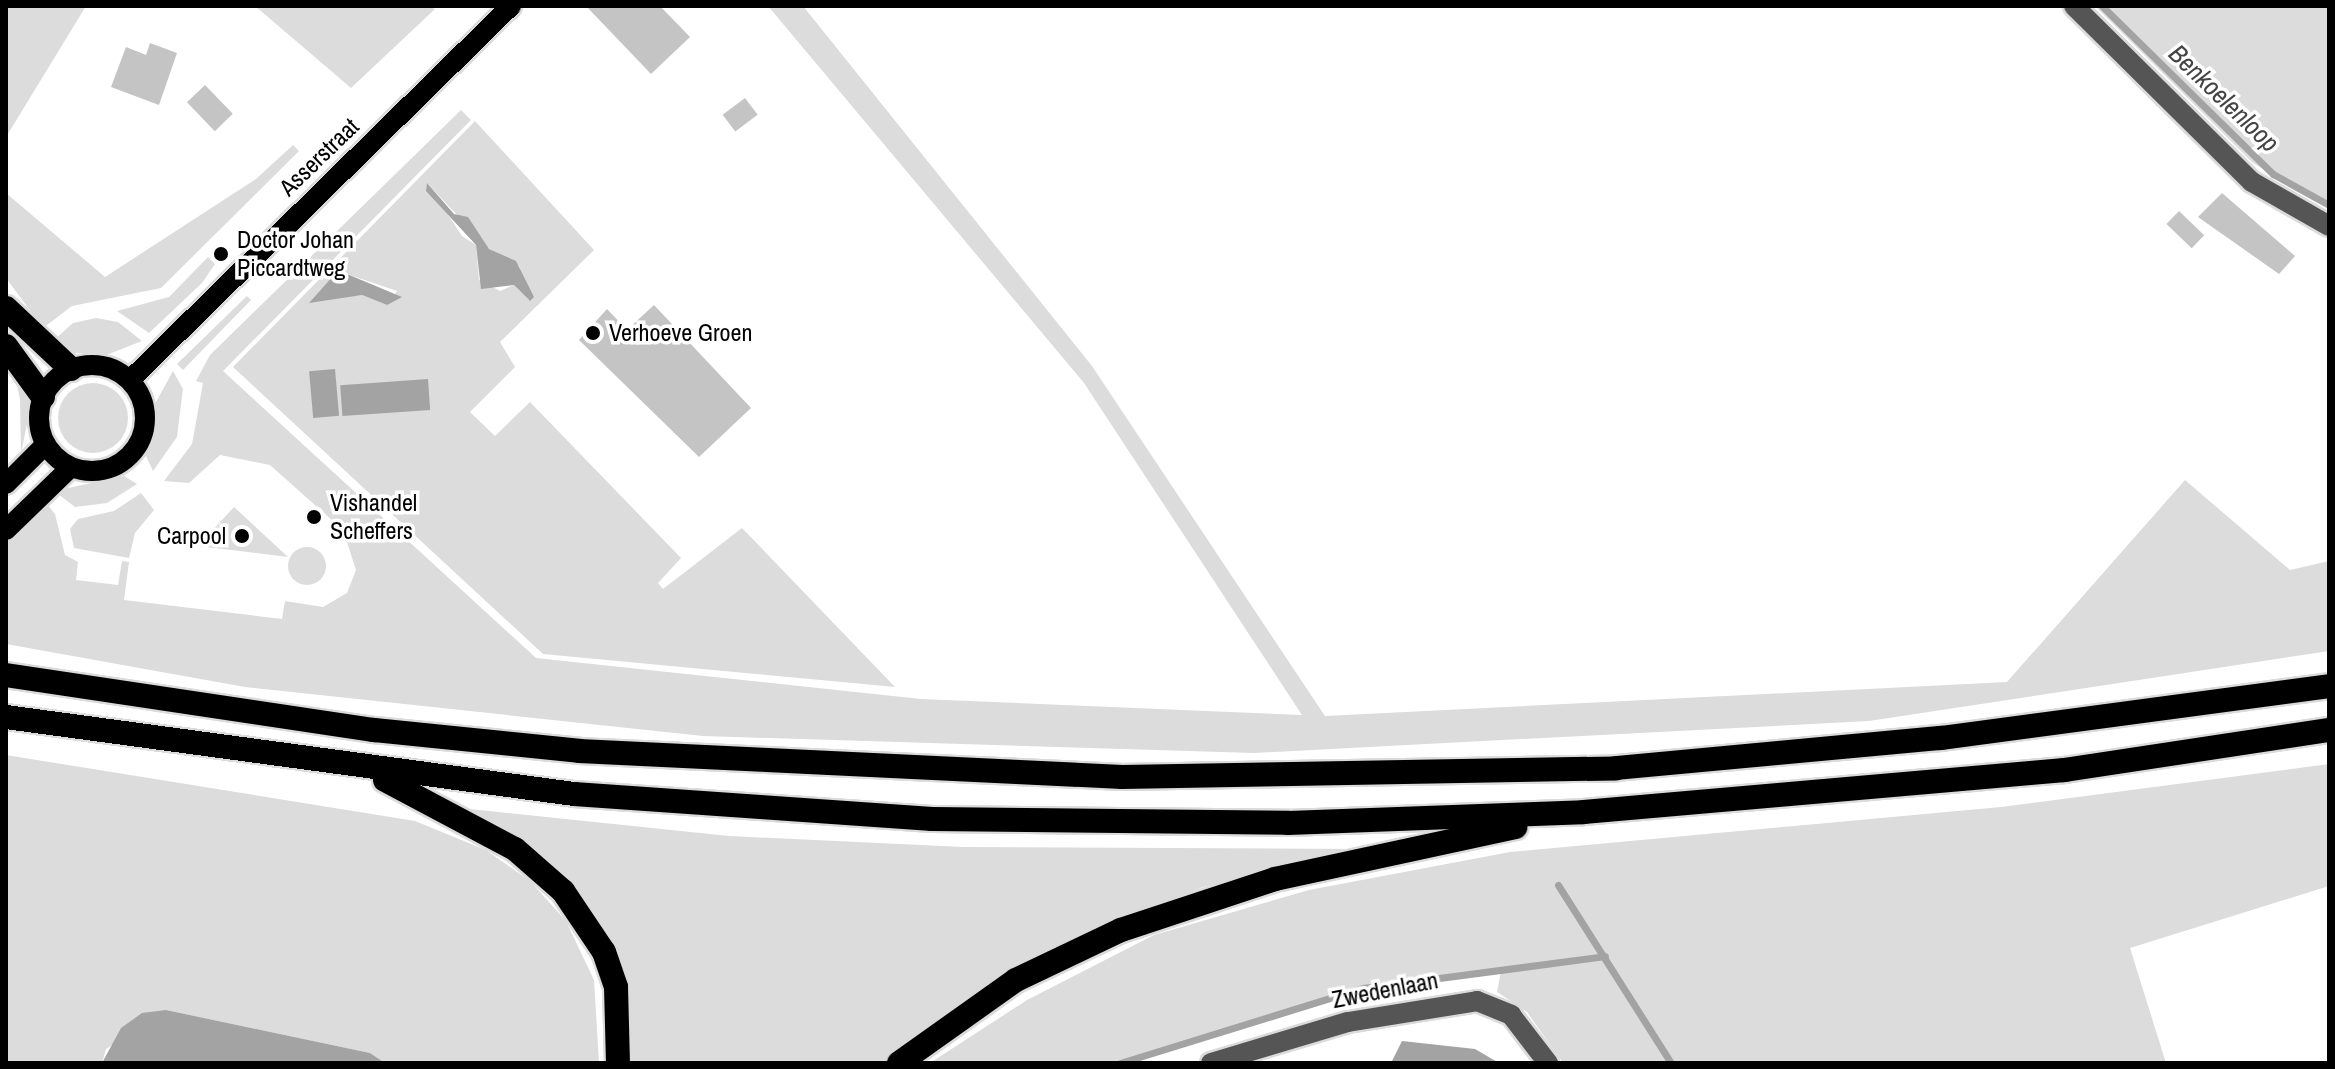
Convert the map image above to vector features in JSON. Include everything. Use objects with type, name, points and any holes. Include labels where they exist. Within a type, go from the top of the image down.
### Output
[{"type":"highway","points":[[6,308],[71,369]]},
{"type":"highway","points":[[6,346],[43,397]]},
{"type":"highway","points":[[6,675],[374,730],[579,751],[1137,777],[1616,768],[1957,736],[2329,686]]},
{"type":"highway","points":[[6,717],[368,772],[932,819],[1288,823],[1584,812],[2064,770],[2329,730]]},
{"type":"highway","points":[[368,772],[515,849],[563,891],[604,952],[616,987],[618,1063]]},
{"type":"highway","points":[[899,1063],[1016,980],[1121,930],[1275,879],[1584,812]]},
{"type":"main road","name":"Asserstraat","points":[[130,380],[511,6]]},
{"type":"main road","points":[[99,366],[130,380],[146,417],[138,446],[103,470],[70,468],[45,445],[43,397],[71,369],[99,366]]},
{"type":"main road","points":[[6,484],[45,445]]},
{"type":"main road","points":[[6,530],[70,468]]},
{"type":"street","points":[[2074,6],[2252,182],[2329,226]]},
{"type":"street","name":"Zwedenlaan","points":[[1211,1063],[1348,1022],[1477,1001],[1511,1015],[1548,1063]]},
{"type":"shaded area","points":[[6,6],[86,6],[6,137]]},
{"type":"shaded area","points":[[255,6],[429,6],[435,9],[351,88]]},
{"type":"shaded area","points":[[768,6],[803,6],[1092,366],[1325,716],[2007,682],[2185,480],[2290,570],[2329,561],[2329,651],[1869,721],[1254,753],[703,736],[245,687],[6,644],[6,543],[42,498],[55,514],[65,555],[78,562],[76,580],[118,585],[122,561],[129,562],[124,600],[282,619],[285,601],[323,607],[347,593],[356,570],[343,530],[270,465],[220,455],[189,483],[164,481],[192,444],[203,383],[196,381],[210,355],[461,110],[471,120],[223,371],[536,658],[921,699],[1302,715],[1084,383]]},
{"type":"shaded area","points":[[2095,6],[2329,6],[2329,209],[2253,163]]},
{"type":"shaded area","points":[[475,121],[594,250],[500,342],[515,367],[470,412],[495,436],[530,402],[681,558],[658,583],[663,589],[742,528],[895,687],[543,654],[233,367]],"holes":[[[427,183],[489,249],[519,266],[530,301],[514,285],[500,291],[479,280],[476,245],[462,236]],[[343,266],[347,274],[397,291],[387,305],[362,295],[332,297]]]},
{"type":"shaded area","points":[[293,145],[299,151],[161,288],[72,306],[43,328],[6,278],[6,193],[105,277],[256,179]]},
{"type":"shaded area","points":[[427,183],[454,214],[468,217],[489,249],[516,261],[534,297],[530,301],[514,285],[481,289],[476,245],[426,191]]},
{"type":"shaded area","points":[[208,257],[215,264],[202,283],[149,333],[117,311],[169,297]]},
{"type":"shaded area","points":[[343,265],[347,274],[402,297],[387,305],[362,295],[309,303]]},
{"type":"shaded area","points":[[247,296],[251,300],[183,370],[177,364]]},
{"type":"shaded area","points":[[96,318],[118,322],[142,341],[104,356],[67,352],[53,341],[73,323]]},
{"type":"shaded area","points":[[335,369],[339,416],[313,418],[309,371]]},
{"type":"shaded area","points":[[173,371],[183,389],[177,437],[153,471],[145,454],[155,404]]},
{"type":"shaded area","points":[[15,376],[32,398],[21,454],[20,399]]},
{"type":"shaded area","points":[[428,379],[430,410],[342,416],[340,385]]},
{"type":"shaded area","points":[[93,383],[118,393],[128,418],[118,443],[93,453],[68,443],[58,418],[68,393]]},
{"type":"shaded area","points":[[124,476],[137,484],[107,503],[75,507],[54,491]]},
{"type":"shaded area","points":[[141,493],[154,510],[135,533],[129,558],[74,548],[70,529],[78,519],[114,511]]},
{"type":"shaded area","points":[[234,507],[288,557],[198,546]]},
{"type":"shaded area","points":[[307,547],[320,553],[326,566],[320,579],[307,585],[294,579],[288,566],[294,553]]},
{"type":"shaded area","points":[[6,755],[415,821],[486,850],[530,881],[566,921],[594,980],[599,1063],[385,1063],[370,1053],[166,1010],[106,1049],[102,1063],[6,1063]]},
{"type":"shaded area","points":[[2329,764],[2329,886],[2130,948],[2166,1063],[1563,1063],[1527,1012],[1497,992],[1501,971],[1363,988],[1120,1063],[930,1063],[1027,1000],[1154,935],[1309,890],[1510,852],[2001,807]]},
{"type":"shaded area","points":[[460,808],[729,836],[963,847],[1357,849],[1203,887],[1095,930],[881,1063],[630,1063],[626,986],[586,899],[547,860]]},
{"type":"shaded area","points":[[166,1010],[370,1053],[385,1063],[102,1063],[121,1028],[142,1013]]},
{"type":"shaded area","points":[[1402,1041],[1475,1049],[1499,1063],[1391,1063]]},
{"type":"building","points":[[586,6],[660,6],[690,37],[651,74]]},
{"type":"building","points":[[150,43],[177,53],[159,105],[111,87],[126,47],[146,55]]},
{"type":"building","points":[[205,85],[233,114],[215,131],[187,102]]},
{"type":"building","points":[[745,98],[758,115],[735,132],[723,115]]},
{"type":"building","points":[[2222,193],[2295,256],[2279,274],[2198,217]]},
{"type":"building","points":[[2179,211],[2204,235],[2192,248],[2166,224]]},
{"type":"building","points":[[654,305],[751,408],[699,457],[579,340],[607,309],[627,330]]},
{"type":"waterway","name":"Benkoelenloop","points":[[2102,6],[2273,174],[2329,205]]},
{"type":"waterway","points":[[1558,885],[1671,1063]]},
{"type":"waterway","points":[[1120,1063],[1363,988],[1605,956]]},
{"type":"place","name":"Doctor Johan Piccardtweg","points":[[221,254]]},
{"type":"place","name":"Verhoeve Groen","points":[[593,333]]},
{"type":"place","name":"Vishandel Scheffers","points":[[314,517]]},
{"type":"place","name":"Carpool","points":[[242,536]]}]
